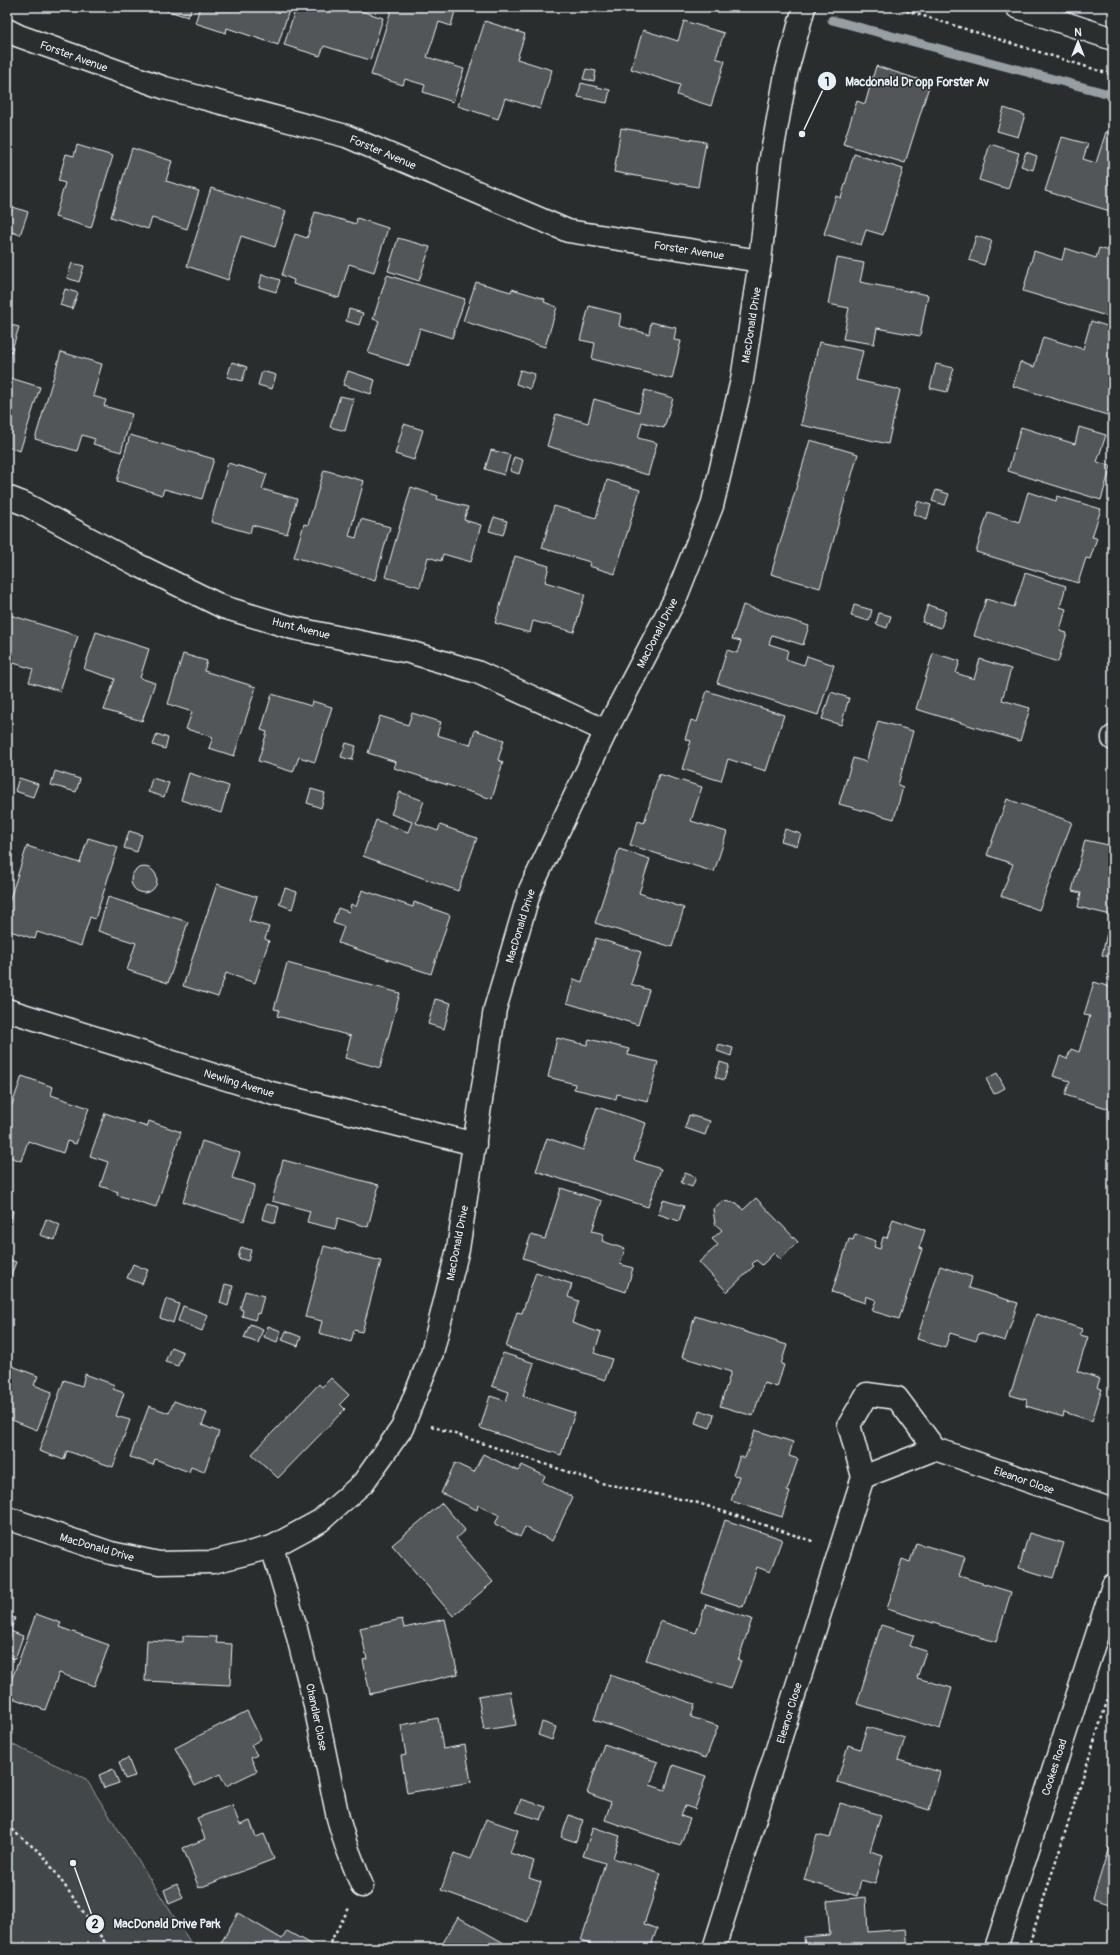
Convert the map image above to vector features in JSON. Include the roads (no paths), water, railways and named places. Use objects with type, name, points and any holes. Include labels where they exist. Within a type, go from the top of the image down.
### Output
[{"type":"street","name":"MacDonald Drive","points":[[7,1518],[111,1553],[159,1563],[214,1562],[272,1547],[320,1521],[358,1487],[402,1428],[433,1346],[458,1248],[495,1010],[530,890],[606,731],[676,597],[712,506],[742,380],[760,261],[773,150],[786,74],[804,7]]},
{"type":"street","points":[[1017,7],[1113,39]]},
{"type":"street","name":"Forster Avenue","points":[[7,30],[19,36],[165,88],[346,136],[568,231],[760,261]]},
{"type":"street","name":"Hunt Avenue","points":[[7,497],[25,504],[136,564],[223,607],[293,628],[409,652],[477,672],[606,731]]},
{"type":"street","name":"Newling Avenue","points":[[7,1010],[271,1093],[475,1144]]},
{"type":"street","points":[[867,1394],[897,1398],[935,1449],[863,1477],[849,1425],[867,1394]]},
{"type":"street","name":"Eleanor Close","points":[[935,1449],[1113,1510]]},
{"type":"street","name":"Eleanor Close","points":[[714,1948],[863,1477]]},
{"type":"street","name":"Chandler Close","points":[[272,1547],[294,1621],[314,1701],[338,1818],[346,1846],[362,1886]]},
{"type":"street","name":"Cookes Road","points":[[996,1948],[1113,1585]]},
{"type":"waterway","points":[[832,20],[1113,95]]},
{"type":"place","name":"Macdonald Dr opp Forster Av","points":[[802,134]]},
{"type":"place","name":"MacDonald Drive Park","points":[[73,1863]]}]
